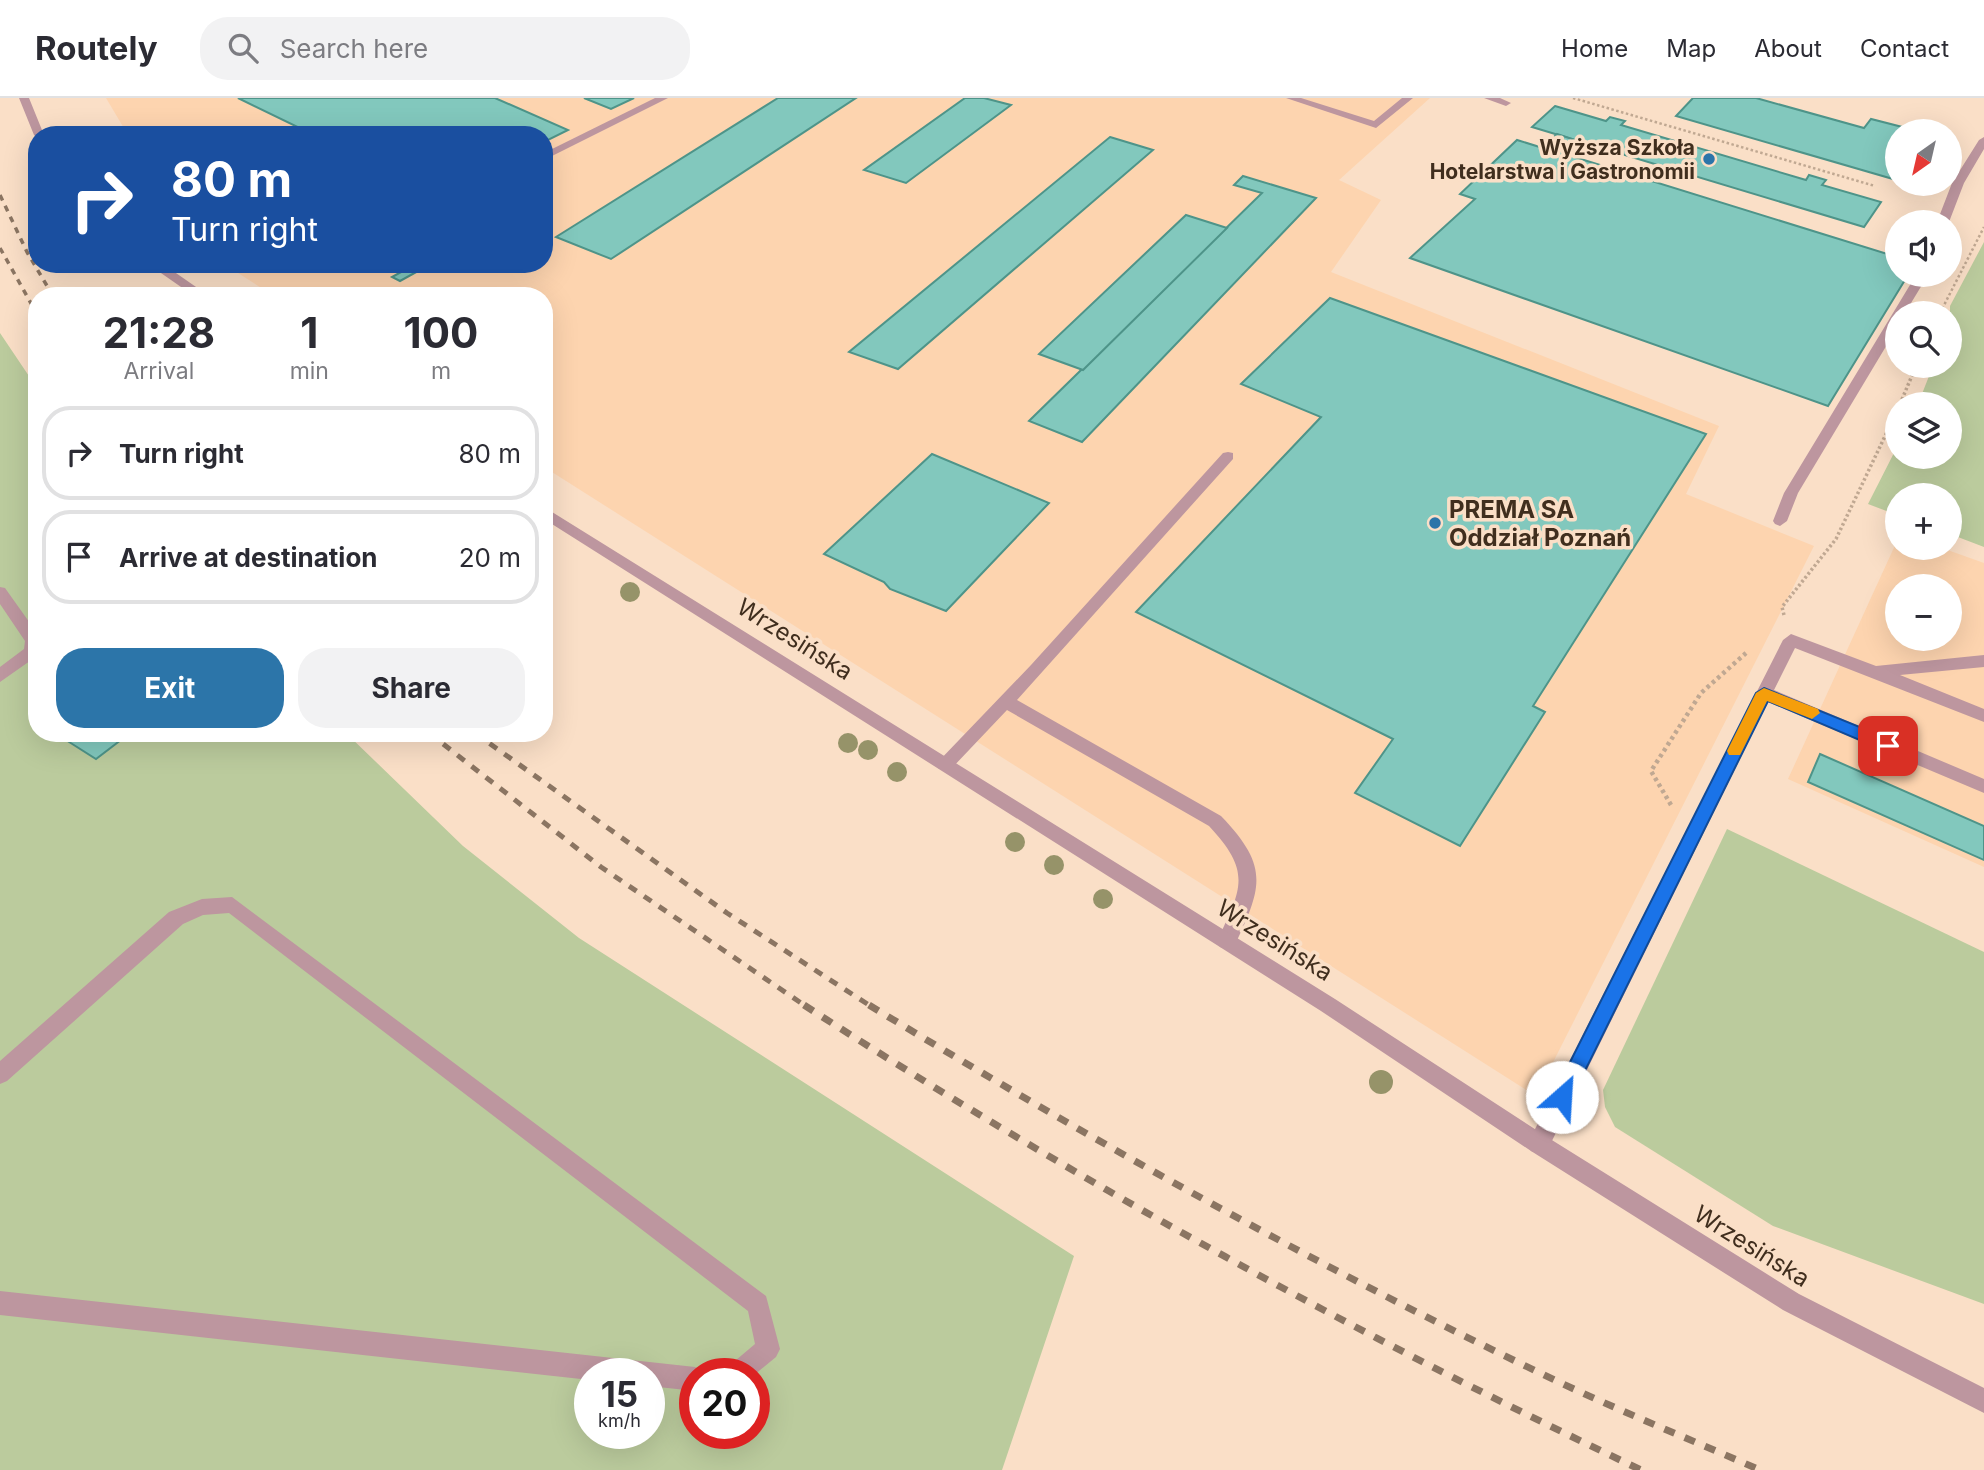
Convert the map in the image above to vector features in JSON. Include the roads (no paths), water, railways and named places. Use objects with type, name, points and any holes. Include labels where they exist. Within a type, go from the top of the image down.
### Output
[{"type":"street","points":[[24,98],[35,126]]},
{"type":"street","points":[[553,153],[663,98]]},
{"type":"street","points":[[1291,98],[1376,125],[1408,98]]},
{"type":"street","points":[[1489,98],[1506,103]]},
{"type":"street","points":[[1948,210],[1958,183],[1984,140]]},
{"type":"street","points":[[168,273],[188,287]]},
{"type":"street","points":[[1780,521],[1791,493],[1885,337]]},
{"type":"street","points":[[945,764],[1006,702],[1228,456]]},
{"type":"street","name":"Wrzesińska","points":[[553,518],[1227,941],[1539,1144],[1791,1302],[1984,1401]]},
{"type":"street","points":[[0,592],[28,633]]},
{"type":"street","points":[[1539,1144],[1791,640],[1984,716]]},
{"type":"street","points":[[0,676],[28,654]]},
{"type":"street","points":[[1875,672],[1984,661]]},
{"type":"street","points":[[1764,693],[1984,786]]},
{"type":"street","points":[[1006,702],[1215,821],[1231,837],[1243,854],[1249,891],[1227,941]]},
{"type":"street","points":[[0,1074],[176,918],[202,907],[232,905],[758,1304],[768,1349],[757,1358]]},
{"type":"street","points":[[0,1303],[574,1366]]},
{"type":"railway","points":[[0,195],[28,254]]},
{"type":"railway","points":[[0,248],[28,298]]},
{"type":"railway","points":[[39,273],[48,287]]},
{"type":"railway","points":[[441,742],[601,867],[805,1006]]},
{"type":"railway","points":[[488,742],[727,913],[872,1007]]},
{"type":"railway","points":[[869,1005],[1124,1155],[1385,1296],[1561,1383],[1760,1470]]},
{"type":"railway","points":[[805,1006],[1008,1132],[1215,1251],[1426,1364],[1641,1470]]},
{"type":"place","name":"Wyższa Szkoła Hotelarstwa i Gastronomii","points":[[1709,159]]},
{"type":"place","name":"PREMA SA Oddział Poznań","points":[[1435,523]]}]
